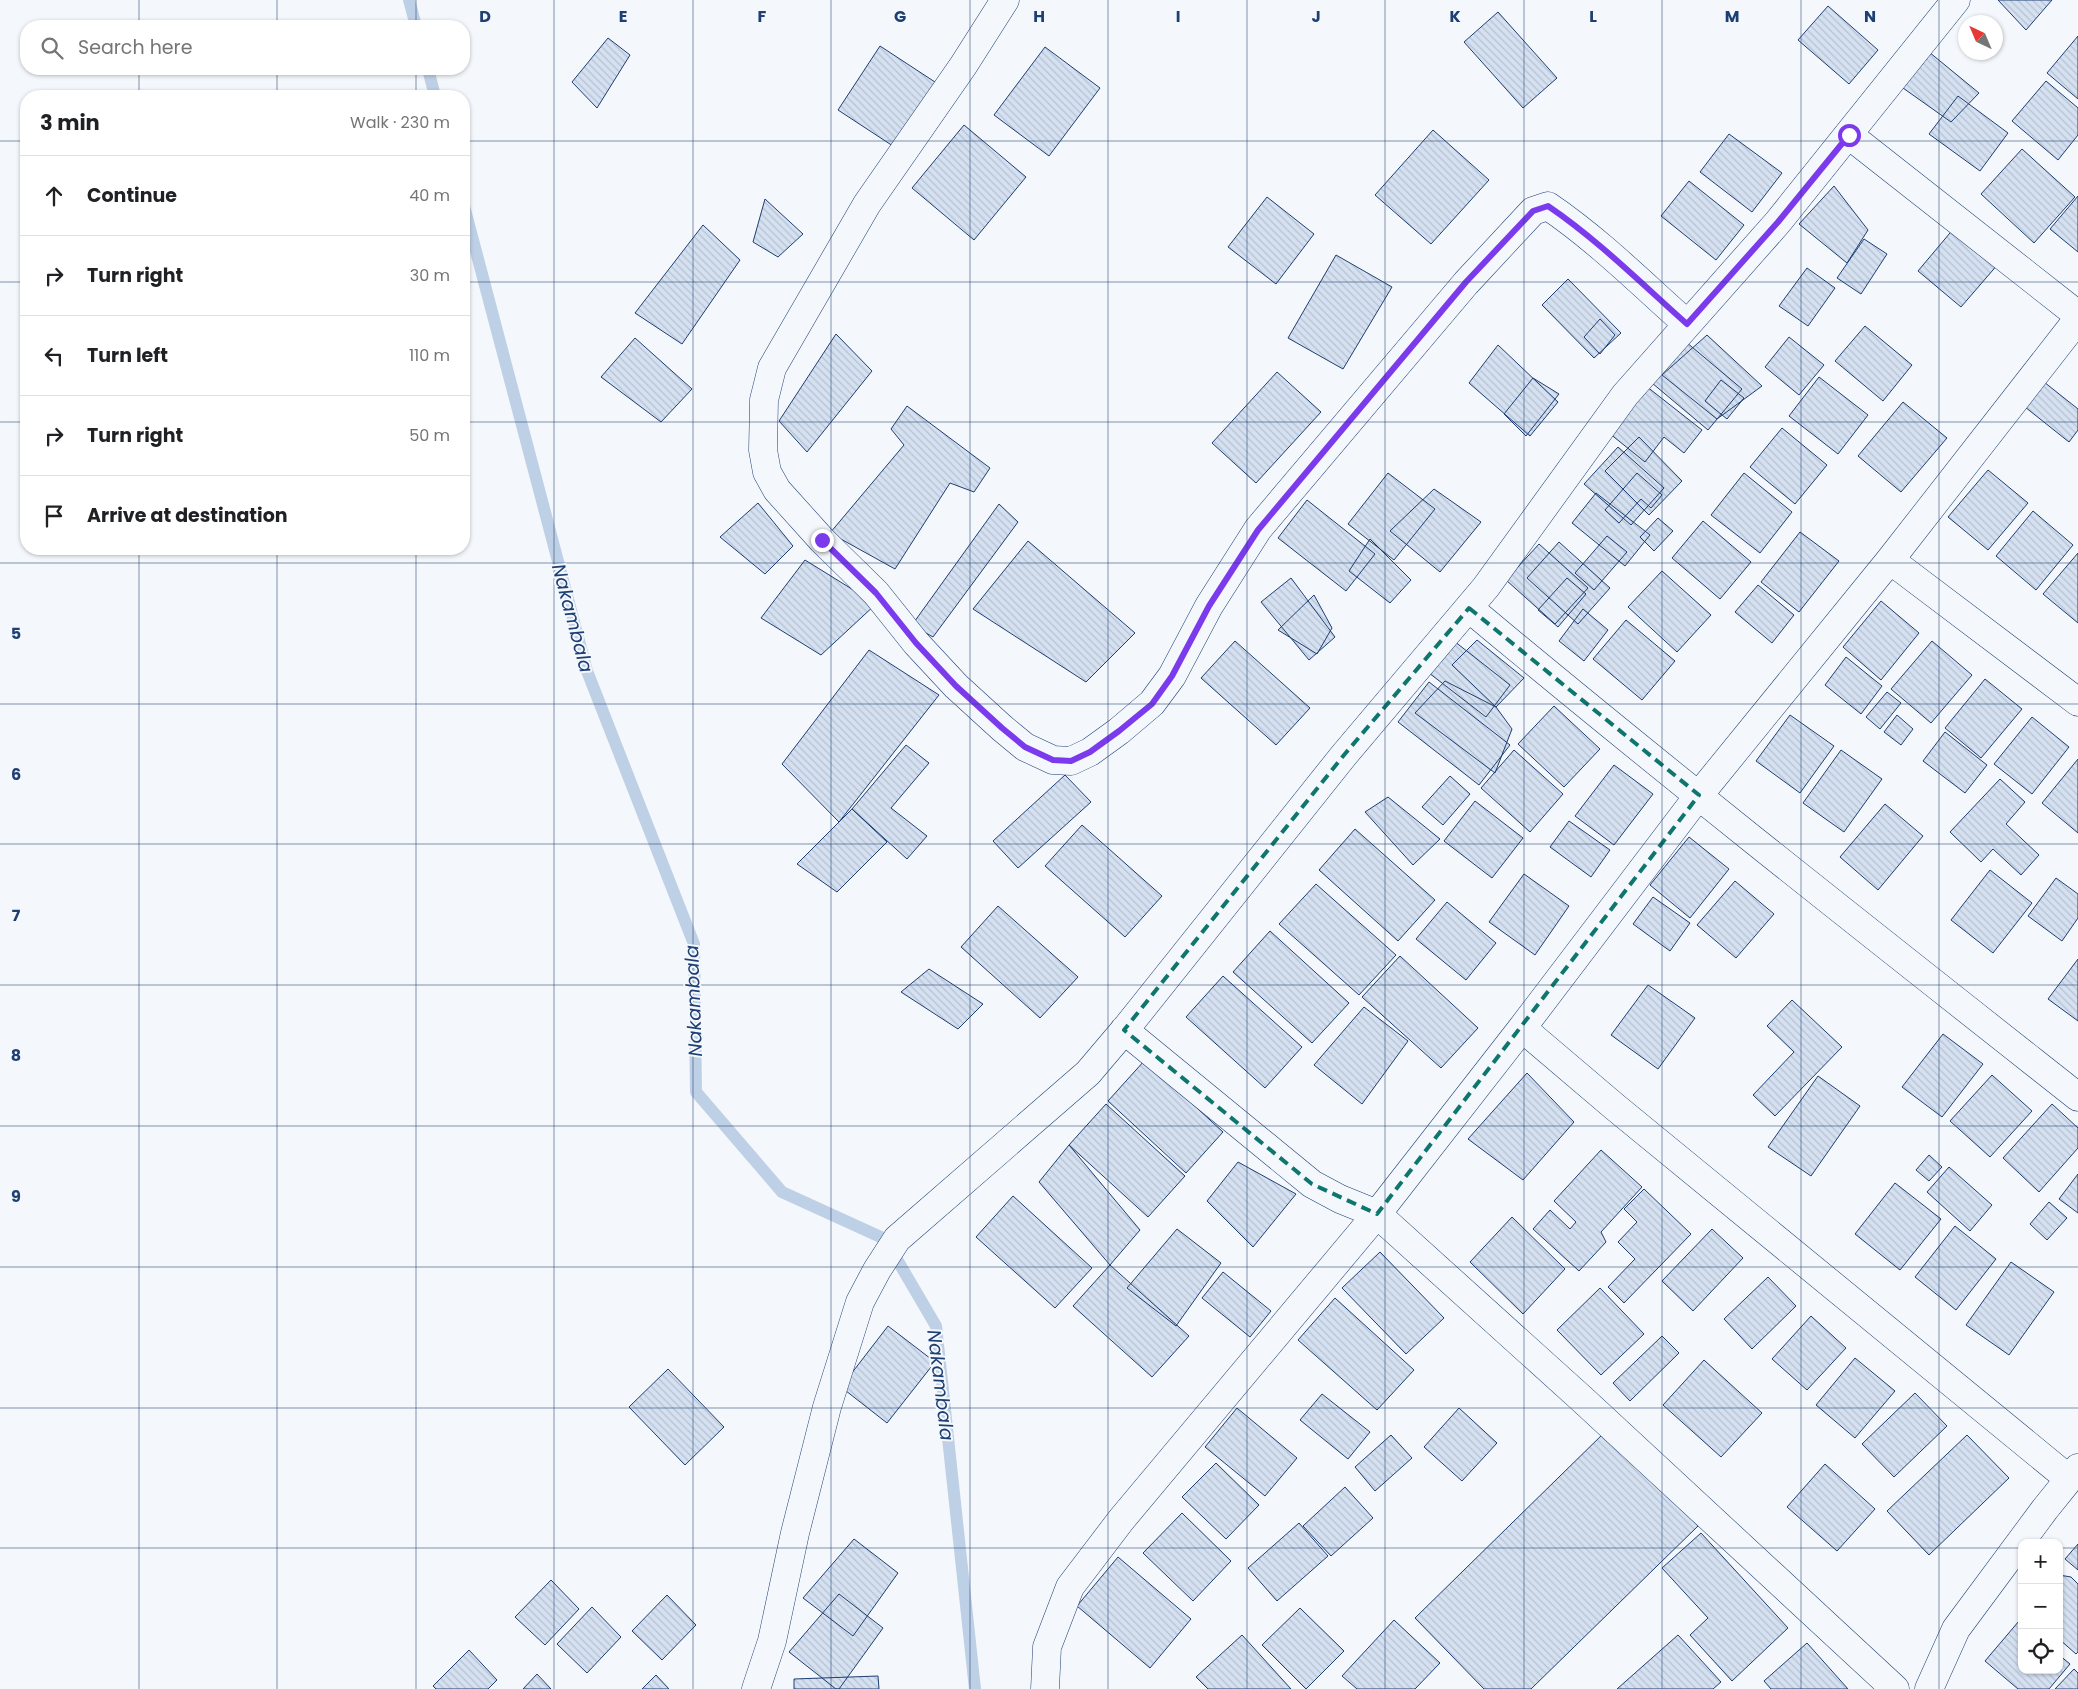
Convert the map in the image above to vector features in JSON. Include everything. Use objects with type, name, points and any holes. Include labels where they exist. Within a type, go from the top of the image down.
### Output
[{"type":"street","points":[[1004,0],[963,66],[867,204],[772,368],[764,400],[762,426],[767,472],[777,490],[822,540],[876,593],[916,643],[956,686],[1025,747],[1053,760],[1071,761],[1090,752],[1152,704],[1172,676],[1209,606],[1258,530],[1466,282],[1533,211],[1548,206],[1559,214],[1594,241],[1687,324]]},
{"type":"street","points":[[756,1689],[772,1642],[795,1533],[827,1407],[860,1302],[877,1270],[897,1239],[1088,1073],[1344,755],[1486,588],[1624,395],[1778,222],[1956,0]]},
{"type":"street","points":[[1849,135],[2078,315]]},
{"type":"street","points":[[1045,1689],[1047,1647],[1070,1587],[1121,1520],[1377,1214],[1700,795],[1890,560],[2078,319]]},
{"type":"street","points":[[1890,560],[2078,702]]},
{"type":"street","points":[[1470,608],[1700,795],[2078,1097]]},
{"type":"street","points":[[1522,1028],[1615,1107],[2073,1473],[1956,1629],[1929,1689]]},
{"type":"street","points":[[1124,1030],[1312,1184],[1340,1199],[1377,1214],[1583,1400],[1895,1689]]},
{"type":"highlighted area","points":[[1469,608],[1699,795],[1377,1214],[1312,1184],[1124,1030],[1344,755]]},
{"type":"building","points":[[1998,0],[2052,0],[2026,30]]},
{"type":"building","points":[[1828,6],[1878,50],[1849,84],[1798,40]]},
{"type":"building","points":[[1498,12],[1557,78],[1523,108],[1464,42]]},
{"type":"building","points":[[2078,36],[2078,99],[2047,73]]},
{"type":"building","points":[[608,38],[630,55],[597,108],[572,82]]},
{"type":"building","points":[[880,46],[938,84],[896,148],[838,110]]},
{"type":"building","points":[[1045,47],[1100,88],[1049,156],[994,115]]},
{"type":"building","points":[[1929,52],[1979,93],[1951,122],[1903,88]]},
{"type":"building","points":[[2046,81],[2078,108],[2078,135],[2058,160],[2012,121]]},
{"type":"building","points":[[1958,96],[2008,133],[1980,171],[1929,134]]},
{"type":"building","points":[[964,125],[1026,177],[974,240],[912,188]]},
{"type":"building","points":[[1433,130],[1489,180],[1431,244],[1375,195]]},
{"type":"building","points":[[1729,134],[1782,173],[1752,212],[1700,172]]},
{"type":"building","points":[[2022,149],[2075,197],[2034,243],[1981,194]]},
{"type":"building","points":[[1689,181],[1744,225],[1716,260],[1661,216]]},
{"type":"building","points":[[1834,186],[1868,230],[1847,263],[1799,224]]},
{"type":"building","points":[[2078,196],[2078,252],[2050,229]]},
{"type":"building","points":[[1267,197],[1314,234],[1276,284],[1228,247]]},
{"type":"building","points":[[765,199],[803,234],[778,257],[753,242]]},
{"type":"building","points":[[703,225],[740,260],[682,344],[635,313]]},
{"type":"building","points":[[1955,227],[1999,263],[1961,307],[1918,271]]},
{"type":"building","points":[[1864,239],[1887,254],[1861,294],[1837,278]]},
{"type":"building","points":[[1336,255],[1392,287],[1343,369],[1288,338]]},
{"type":"building","points":[[1807,268],[1835,288],[1808,326],[1779,306]]},
{"type":"building","points":[[1568,279],[1621,333],[1594,358],[1542,305]]},
{"type":"building","points":[[1600,319],[1615,335],[1600,354],[1584,337]]},
{"type":"building","points":[[1865,326],[1912,365],[1883,401],[1835,361]]},
{"type":"building","points":[[836,334],[872,371],[807,452],[779,421]]},
{"type":"building","points":[[1707,335],[1762,386],[1717,419],[1662,375]]},
{"type":"building","points":[[1789,337],[1824,365],[1799,395],[1765,367]]},
{"type":"building","points":[[635,338],[692,389],[661,422],[601,377]]},
{"type":"building","points":[[1686,342],[1742,389],[1708,430],[1652,383]]},
{"type":"building","points":[[1498,345],[1558,402],[1530,436],[1469,383]]},
{"type":"building","points":[[1277,372],[1321,412],[1256,483],[1212,443]]},
{"type":"building","points":[[1819,377],[1868,415],[1838,454],[1789,416]]},
{"type":"building","points":[[1533,378],[1559,394],[1526,436],[1504,414]]},
{"type":"building","points":[[1721,380],[1744,398],[1727,419],[1705,401]]},
{"type":"building","points":[[2044,382],[2078,409],[2078,430],[2069,442],[2025,407]]},
{"type":"building","points":[[1646,386],[1702,430],[1684,453],[1664,437],[1645,462],[1609,433]]},
{"type":"building","points":[[1903,402],[1947,438],[1901,492],[1858,456]]},
{"type":"building","points":[[907,406],[990,468],[974,492],[950,483],[895,569],[830,533],[904,445],[891,429]]},
{"type":"building","points":[[1782,428],[1827,465],[1795,504],[1750,467]]},
{"type":"building","points":[[1639,437],[1682,481],[1649,515],[1605,471]]},
{"type":"building","points":[[1618,447],[1664,488],[1631,525],[1584,484]]},
{"type":"building","points":[[1988,470],[2028,503],[1988,550],[1948,517]]},
{"type":"building","points":[[1388,473],[1435,509],[1394,560],[1348,524]]},
{"type":"building","points":[[1637,473],[1662,495],[1651,508],[1641,499],[1619,523],[1605,510]]},
{"type":"building","points":[[1744,473],[1792,512],[1760,553],[1711,515]]},
{"type":"building","points":[[1434,489],[1481,522],[1440,572],[1390,531]]},
{"type":"building","points":[[1596,493],[1650,535],[1625,566],[1572,523]]},
{"type":"building","points":[[1307,500],[1375,554],[1346,591],[1278,538]]},
{"type":"building","points":[[758,503],[793,546],[765,574],[720,537]]},
{"type":"building","points":[[999,504],[1018,522],[933,637],[912,625]]},
{"type":"building","points":[[2033,511],[2073,545],[2036,590],[1996,556]]},
{"type":"building","points":[[1658,518],[1673,531],[1654,551],[1640,537]]},
{"type":"building","points":[[1703,521],[1751,562],[1720,599],[1672,558]]},
{"type":"building","points":[[1800,532],[1839,561],[1799,612],[1761,582]]},
{"type":"building","points":[[1607,536],[1627,552],[1594,590],[1575,573]]},
{"type":"building","points":[[1370,539],[1411,580],[1390,603],[1349,571]]},
{"type":"building","points":[[1028,541],[1135,633],[1086,682],[973,609]]},
{"type":"building","points":[[1559,542],[1610,588],[1578,624],[1527,578]]},
{"type":"building","points":[[1539,544],[1588,588],[1555,624],[1506,580]]},
{"type":"building","points":[[2078,553],[2078,623],[2043,594]]},
{"type":"building","points":[[805,560],[876,604],[821,655],[761,618]]},
{"type":"building","points":[[1662,571],[1711,615],[1677,652],[1628,607]]},
{"type":"building","points":[[1291,578],[1335,637],[1309,660],[1261,602]]},
{"type":"building","points":[[1567,578],[1586,594],[1558,627],[1538,610]]},
{"type":"building","points":[[1758,585],[1794,615],[1772,643],[1735,612]]},
{"type":"building","points":[[1314,595],[1332,628],[1317,654],[1278,630]]},
{"type":"building","points":[[1881,601],[1919,633],[1881,680],[1843,647]]},
{"type":"building","points":[[1583,609],[1608,630],[1584,661],[1559,641]]},
{"type":"building","points":[[1626,620],[1675,661],[1642,700],[1593,659]]},
{"type":"building","points":[[1477,640],[1524,678],[1496,707],[1452,665]]},
{"type":"building","points":[[1235,641],[1310,708],[1276,745],[1201,678]]},
{"type":"building","points":[[1454,641],[1510,685],[1486,717],[1429,673]]},
{"type":"building","points":[[1932,641],[1972,675],[1931,723],[1891,689]]},
{"type":"building","points":[[869,650],[939,695],[839,822],[782,764]]},
{"type":"building","points":[[1846,657],[1882,686],[1861,714],[1825,685]]},
{"type":"building","points":[[1985,679],[2022,709],[1981,758],[1945,728]]},
{"type":"building","points":[[1445,681],[1496,707],[1512,729],[1495,773],[1415,713]]},
{"type":"building","points":[[1429,682],[1510,745],[1479,785],[1398,722]]},
{"type":"building","points":[[1887,692],[1901,703],[1880,729],[1866,717]]},
{"type":"building","points":[[1554,706],[1600,749],[1564,787],[1518,744]]},
{"type":"building","points":[[1790,715],[1834,746],[1800,793],[1756,761]]},
{"type":"building","points":[[1897,715],[1913,729],[1901,745],[1884,732]]},
{"type":"building","points":[[2032,717],[2069,747],[2032,794],[1994,764]]},
{"type":"building","points":[[1945,732],[1987,765],[1965,793],[1923,761]]},
{"type":"building","points":[[906,745],[929,763],[891,808],[927,836],[907,859],[852,809]]},
{"type":"building","points":[[1514,750],[1563,794],[1530,832],[1481,788]]},
{"type":"building","points":[[1841,750],[1882,779],[1844,832],[1803,803]]},
{"type":"building","points":[[2078,759],[2078,833],[2042,803]]},
{"type":"building","points":[[1614,765],[1653,794],[1614,845],[1575,816]]},
{"type":"building","points":[[1065,775],[1091,802],[1018,868],[993,841]]},
{"type":"building","points":[[1450,776],[1470,794],[1443,825],[1422,807]]},
{"type":"building","points":[[2000,779],[2025,802],[2006,824],[2039,855],[2021,875],[1993,849],[1981,862],[1950,832]]},
{"type":"building","points":[[1388,797],[1440,839],[1413,865],[1365,812]]},
{"type":"building","points":[[1475,801],[1523,838],[1492,878],[1444,841]]},
{"type":"building","points":[[1885,804],[1923,836],[1878,890],[1840,857]]},
{"type":"building","points":[[852,809],[887,842],[837,892],[797,864]]},
{"type":"building","points":[[1569,821],[1610,850],[1591,877],[1550,847]]},
{"type":"building","points":[[1082,825],[1162,896],[1125,937],[1045,866]]},
{"type":"building","points":[[1355,829],[1435,900],[1398,941],[1319,870]]},
{"type":"building","points":[[1689,837],[1729,869],[1690,918],[1650,885]]},
{"type":"building","points":[[1990,870],[2032,903],[1993,953],[1951,920]]},
{"type":"building","points":[[1524,874],[1569,906],[1535,955],[1489,922]]},
{"type":"building","points":[[2056,878],[2078,894],[2078,918],[2062,941],[2028,916]]},
{"type":"building","points":[[1735,881],[1774,914],[1736,958],[1697,925]]},
{"type":"building","points":[[1316,884],[1396,955],[1359,995],[1279,924]]},
{"type":"building","points":[[1653,897],[1690,923],[1670,951],[1633,924]]},
{"type":"building","points":[[1447,902],[1496,943],[1466,980],[1416,939]]},
{"type":"building","points":[[998,906],[1078,977],[1040,1018],[961,947]]},
{"type":"building","points":[[1270,931],[1349,1003],[1312,1043],[1233,972]]},
{"type":"building","points":[[1400,956],[1478,1028],[1441,1068],[1362,997]]},
{"type":"building","points":[[2078,959],[2078,1021],[2048,999]]},
{"type":"building","points":[[929,969],[983,1004],[958,1029],[901,992]]},
{"type":"building","points":[[1223,976],[1302,1047],[1265,1088],[1186,1017]]},
{"type":"building","points":[[1648,985],[1695,1018],[1658,1069],[1611,1035]]},
{"type":"building","points":[[1792,1000],[1842,1047],[1775,1116],[1753,1095],[1794,1052],[1767,1026]]},
{"type":"building","points":[[1364,1007],[1408,1041],[1362,1104],[1314,1065]]},
{"type":"building","points":[[1943,1034],[1983,1064],[1942,1117],[1902,1087]]},
{"type":"building","points":[[1145,1060],[1223,1132],[1186,1173],[1108,1101]]},
{"type":"building","points":[[1527,1073],[1574,1122],[1523,1180],[1468,1139]]},
{"type":"building","points":[[1992,1075],[2032,1111],[1990,1157],[1950,1121]]},
{"type":"building","points":[[1818,1076],[1860,1106],[1811,1176],[1768,1147]]},
{"type":"building","points":[[1106,1104],[1185,1176],[1148,1217],[1069,1145]]},
{"type":"building","points":[[2052,1104],[2078,1128],[2078,1148],[2039,1192],[2003,1158]]},
{"type":"building","points":[[1069,1145],[1140,1230],[1110,1265],[1039,1182]]},
{"type":"building","points":[[1601,1150],[1642,1187],[1601,1232],[1606,1242],[1579,1271],[1533,1229],[1550,1210],[1570,1229],[1576,1222],[1554,1201]]},
{"type":"building","points":[[1929,1155],[1942,1167],[1929,1181],[1916,1170]]},
{"type":"building","points":[[1238,1162],[1296,1194],[1253,1247],[1207,1201]]},
{"type":"building","points":[[1949,1167],[1992,1205],[1970,1231],[1927,1192]]},
{"type":"building","points":[[2078,1174],[2078,1213],[2059,1199]]},
{"type":"building","points":[[1895,1183],[1941,1219],[1900,1270],[1855,1234]]},
{"type":"building","points":[[1644,1189],[1691,1234],[1624,1303],[1608,1287],[1635,1259],[1618,1242],[1637,1222],[1624,1209]]},
{"type":"building","points":[[1013,1196],[1092,1268],[1055,1308],[976,1237]]},
{"type":"building","points":[[2049,1202],[2067,1218],[2047,1240],[2030,1224]]},
{"type":"building","points":[[1512,1217],[1565,1269],[1523,1314],[1470,1262]]},
{"type":"building","points":[[1955,1226],[1996,1259],[1956,1310],[1915,1277]]},
{"type":"building","points":[[1177,1229],[1221,1263],[1176,1326],[1127,1288]]},
{"type":"building","points":[[1712,1229],[1743,1258],[1693,1311],[1662,1281]]},
{"type":"building","points":[[1380,1252],[1444,1318],[1406,1354],[1342,1288]]},
{"type":"building","points":[[2011,1262],[2054,1292],[2009,1355],[1966,1325]]},
{"type":"building","points":[[1110,1265],[1189,1336],[1152,1377],[1073,1306]]},
{"type":"building","points":[[1223,1272],[1271,1311],[1250,1337],[1202,1298]]},
{"type":"building","points":[[1768,1277],[1796,1306],[1752,1349],[1724,1319]]},
{"type":"building","points":[[1600,1288],[1644,1334],[1601,1375],[1557,1330]]},
{"type":"building","points":[[1335,1298],[1414,1370],[1377,1410],[1298,1340]]},
{"type":"building","points":[[1811,1316],[1846,1348],[1807,1390],[1772,1359]]},
{"type":"building","points":[[888,1326],[935,1362],[887,1423],[841,1387]]},
{"type":"building","points":[[1662,1336],[1679,1353],[1630,1401],[1613,1383]]},
{"type":"building","points":[[1855,1358],[1895,1391],[1855,1438],[1816,1405]]},
{"type":"building","points":[[1704,1360],[1762,1413],[1721,1457],[1663,1405]]},
{"type":"building","points":[[668,1369],[724,1427],[685,1465],[629,1407]]},
{"type":"building","points":[[1915,1393],[1947,1426],[1894,1477],[1862,1444]]},
{"type":"building","points":[[1322,1394],[1370,1432],[1348,1459],[1300,1420]]},
{"type":"building","points":[[1237,1408],[1297,1458],[1265,1496],[1205,1447]]},
{"type":"building","points":[[1459,1408],[1497,1443],[1462,1481],[1424,1447]]},
{"type":"building","points":[[1606,1431],[1698,1526],[1531,1689],[1484,1689],[1415,1618]]},
{"type":"building","points":[[1391,1435],[1412,1458],[1375,1491],[1355,1467]]},
{"type":"building","points":[[1967,1435],[2009,1478],[1929,1555],[1887,1511]]},
{"type":"building","points":[[1216,1463],[1259,1505],[1226,1539],[1182,1497]]},
{"type":"building","points":[[1825,1464],[1875,1509],[1837,1551],[1787,1507]]},
{"type":"building","points":[[1345,1487],[1373,1518],[1331,1556],[1303,1526]]},
{"type":"building","points":[[1182,1513],[1231,1561],[1193,1601],[1143,1553]]},
{"type":"building","points":[[1299,1523],[1328,1556],[1277,1601],[1248,1568]]},
{"type":"building","points":[[1701,1533],[1788,1628],[1732,1681],[1690,1635],[1708,1618],[1662,1568]]},
{"type":"building","points":[[854,1539],[898,1573],[853,1636],[803,1598]]},
{"type":"building","points":[[2078,1544],[2078,1570],[2065,1559]]},
{"type":"building","points":[[1118,1557],[1191,1619],[1150,1668],[1077,1606]]},
{"type":"building","points":[[2063,1576],[2071,1577],[2078,1584],[2078,1652],[2076,1654],[2063,1643]]},
{"type":"building","points":[[551,1580],[579,1609],[545,1645],[515,1617]]},
{"type":"building","points":[[839,1594],[883,1628],[839,1689],[836,1689],[789,1652]]},
{"type":"building","points":[[667,1595],[696,1625],[662,1660],[632,1631]]},
{"type":"building","points":[[592,1607],[621,1637],[587,1673],[557,1644]]},
{"type":"building","points":[[1300,1608],[1344,1651],[1306,1689],[1262,1645]]},
{"type":"building","points":[[1394,1620],[1440,1663],[1415,1689],[1357,1689],[1342,1676]]},
{"type":"building","points":[[2018,1622],[2018,1674],[2062,1674],[2049,1689],[2018,1689],[1985,1661]]},
{"type":"building","points":[[1242,1635],[1291,1689],[1208,1689],[1196,1677]]},
{"type":"building","points":[[1678,1635],[1721,1682],[1713,1689],[1617,1689]]},
{"type":"building","points":[[1807,1643],[1848,1689],[1771,1689],[1764,1681]]},
{"type":"building","points":[[469,1650],[497,1680],[488,1689],[436,1689],[433,1686]]},
{"type":"building","points":[[2063,1658],[2070,1664],[2063,1672]]},
{"type":"building","points":[[2074,1669],[2078,1673],[2078,1689],[2055,1689]]},
{"type":"building","points":[[537,1674],[551,1689],[523,1689]]},
{"type":"building","points":[[656,1675],[669,1689],[642,1689]]},
{"type":"building","points":[[878,1676],[879,1689],[794,1689],[794,1679]]},
{"type":"waterway","name":"Nakambala","points":[[409,0],[414,20]]},
{"type":"waterway","name":"Nakambala","points":[[430,75],[433,90]]},
{"type":"waterway","name":"Nakambala","points":[[470,229],[587,671],[694,944],[696,1092],[782,1192],[885,1239],[936,1326],[975,1689]]},
{"type":"route","points":[[822,540],[876,593],[916,643],[956,686],[1002,728],[1025,747],[1053,760],[1071,761],[1090,752],[1152,704],[1172,676],[1209,606],[1258,530],[1466,282],[1533,211],[1548,206],[1559,214],[1594,241],[1687,324],[1778,222],[1849,135]]}]
